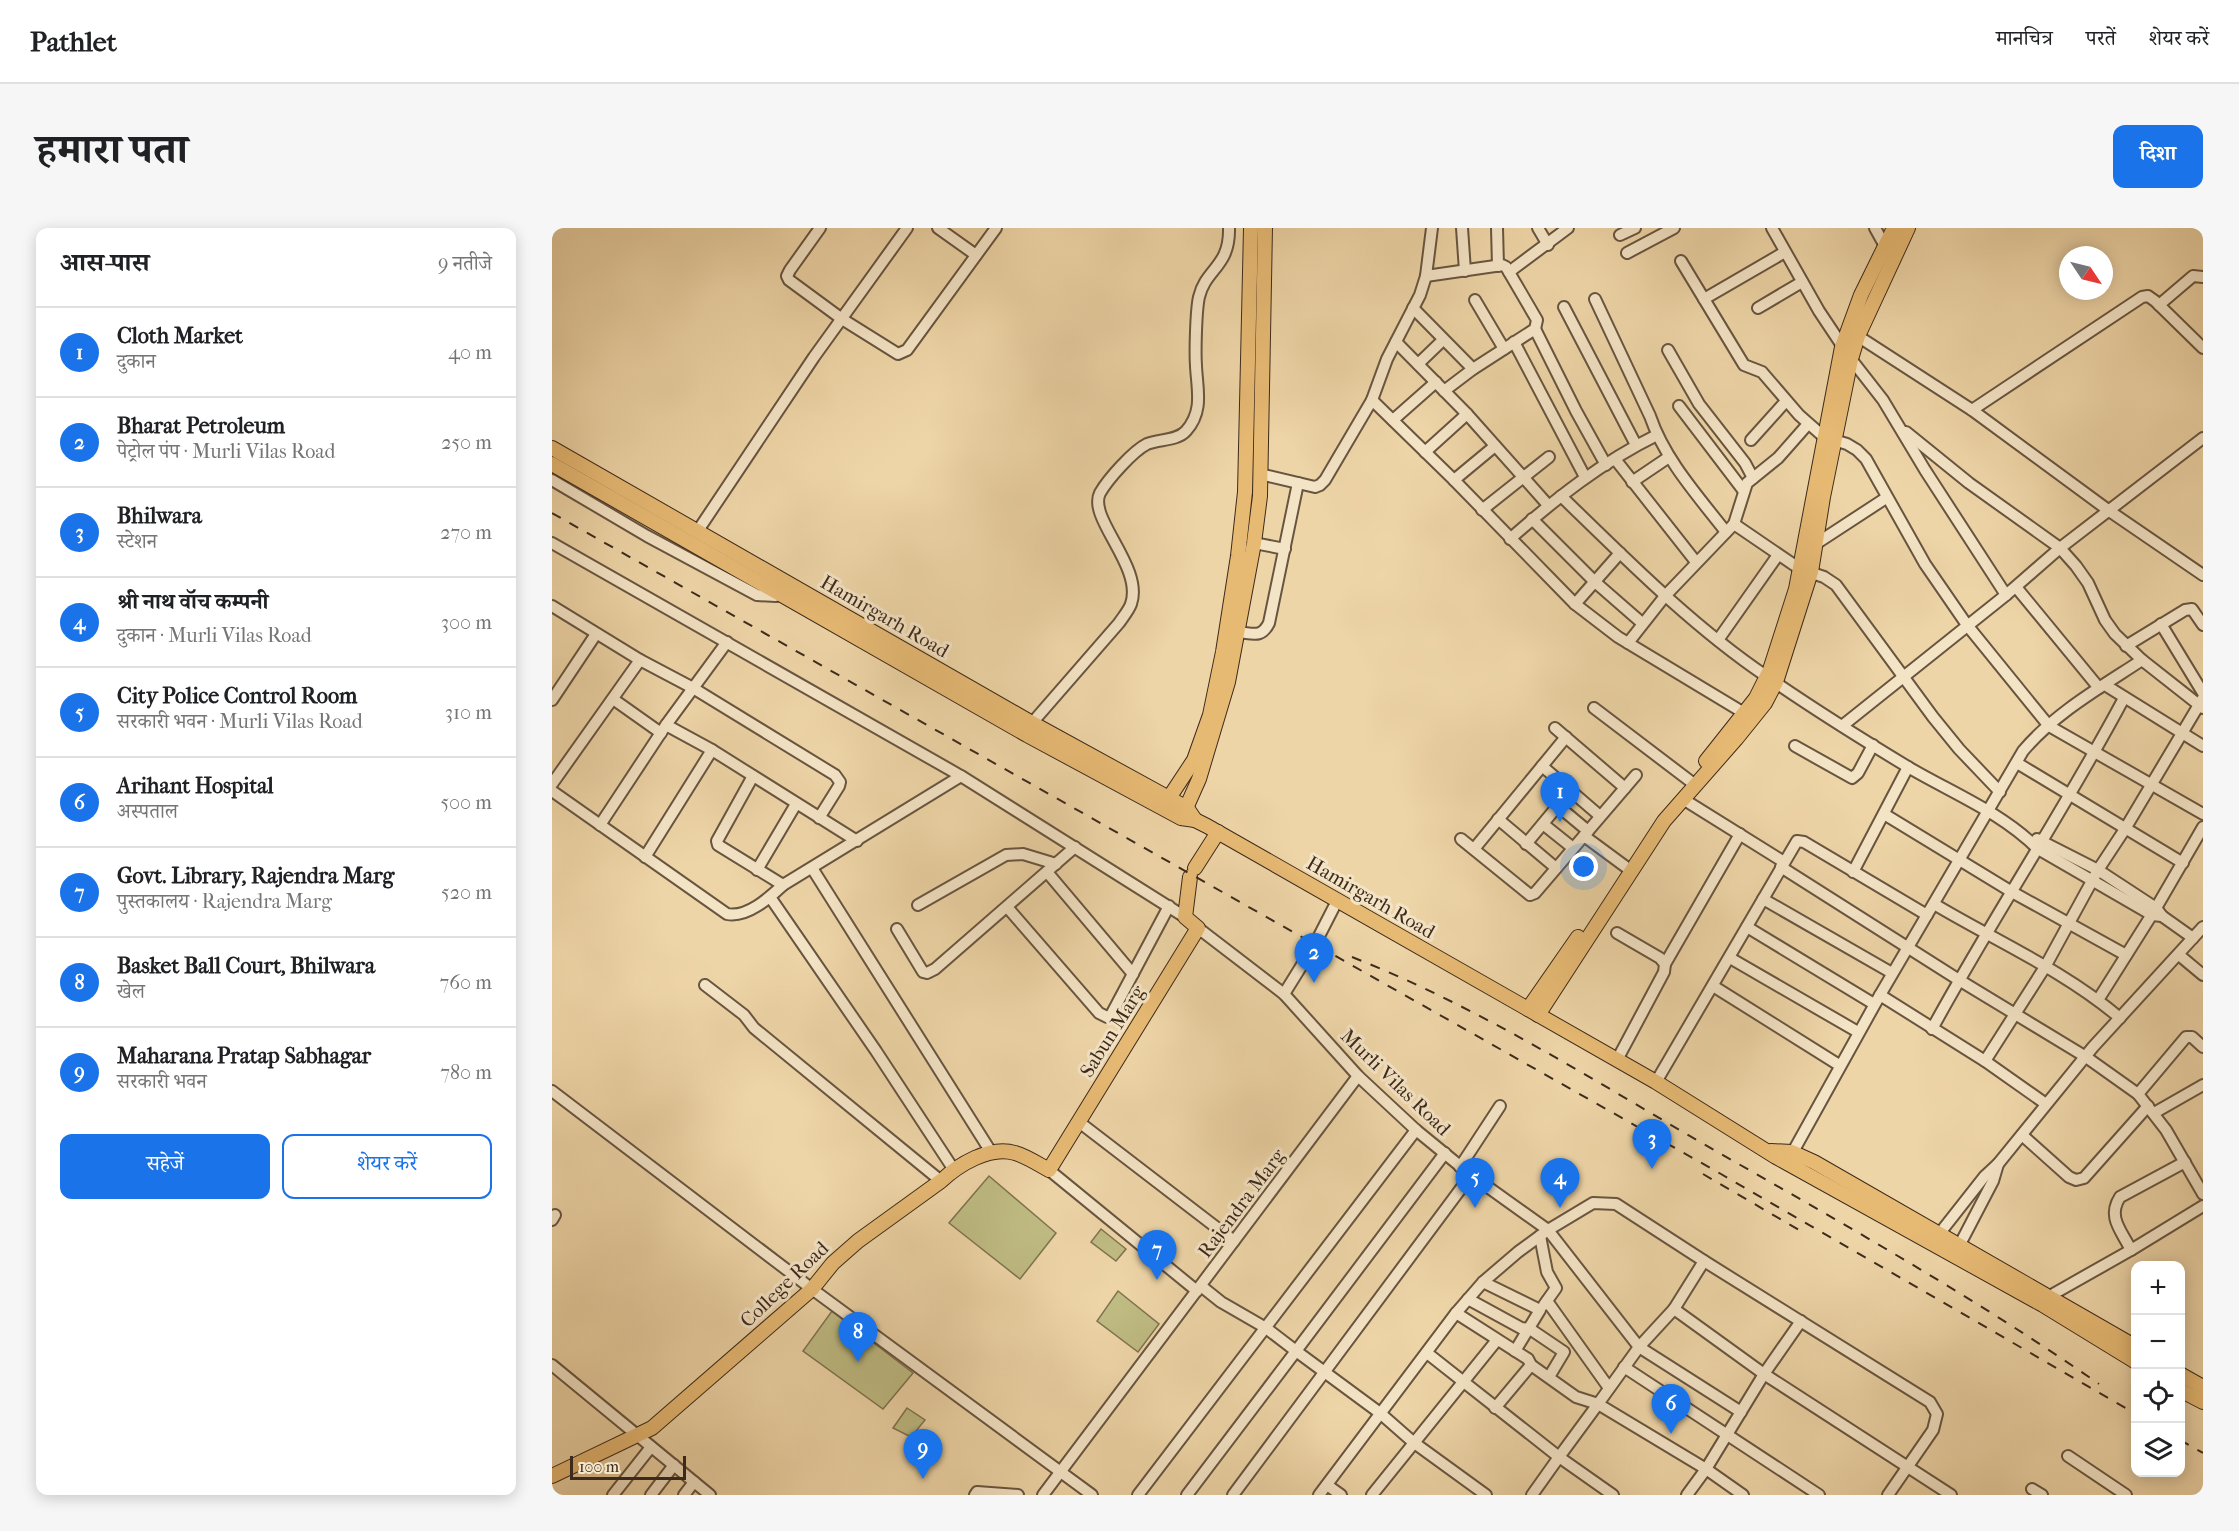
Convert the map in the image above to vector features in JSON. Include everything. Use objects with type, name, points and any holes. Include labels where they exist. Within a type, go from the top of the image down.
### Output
[{"type":"main road","points":[[1165,803],[1194,760],[1210,715],[1223,652],[1238,556],[1245,492],[1251,228]]},
{"type":"main road","points":[[1184,813],[1212,736],[1228,682],[1254,543],[1260,474],[1265,228]]},
{"type":"main road","points":[[1805,571],[1803,552],[1851,360],[1853,333],[1861,295],[1894,228]]},
{"type":"main road","points":[[1533,1012],[1664,821],[1765,703],[1796,589],[1815,545],[1842,347],[1853,333],[1908,228]]},
{"type":"main road","name":"Hamirgarh Road","points":[[552,448],[697,532],[783,588],[1007,724],[1184,813],[1656,1082],[1769,1151],[1790,1157]]},
{"type":"main road","name":"Hamirgarh Road","points":[[552,464],[1032,723],[1165,803]]},
{"type":"main road","points":[[1533,1012],[1626,867],[1690,781],[1771,680]]},
{"type":"main road","points":[[1198,928],[1185,917],[1193,873],[1218,832]]},
{"type":"main road","name":"Sabun Marg","points":[[1049,1170],[1198,928]]},
{"type":"main road","points":[[991,1152],[1013,1152],[1049,1170]]},
{"type":"main road","name":"College Road","points":[[552,1476],[652,1428],[812,1288],[833,1263],[858,1241],[954,1170],[991,1152]]},
{"type":"main road","points":[[1790,1157],[1814,1162],[2131,1359]]},
{"type":"main road","points":[[1957,1251],[2048,1297],[2131,1344]]},
{"type":"main road","points":[[2185,1376],[2203,1387]]},
{"type":"main road","points":[[2185,1392],[2203,1402]]},
{"type":"street","points":[[820,228],[787,276],[789,280],[842,319],[897,354],[902,353],[996,228]]},
{"type":"street","points":[[697,532],[907,228]]},
{"type":"street","points":[[938,228],[976,255]]},
{"type":"street","points":[[1032,723],[1119,623],[1131,605],[1134,591],[1131,573],[1101,515],[1098,502],[1100,493],[1132,453],[1148,444],[1185,433],[1192,423],[1200,393],[1196,366],[1199,297],[1204,284],[1227,252],[1229,228]]},
{"type":"street","points":[[1260,474],[1315,487],[1320,485],[1372,400],[1396,342],[1420,295],[1426,276],[1432,228]]},
{"type":"street","points":[[1462,228],[1465,271]]},
{"type":"street","points":[[1497,228],[1498,266]]},
{"type":"street","points":[[1538,228],[1548,245]]},
{"type":"street","points":[[1509,272],[1568,228]]},
{"type":"street","points":[[1620,235],[1635,228]]},
{"type":"street","points":[[1627,253],[1674,228]]},
{"type":"street","points":[[1772,228],[1842,347],[1883,400],[1925,470],[2006,595]]},
{"type":"street","points":[[1875,228],[1885,246]]},
{"type":"street","points":[[1704,299],[1785,252]]},
{"type":"street","points":[[1682,261],[1740,361],[1746,367],[1762,372],[1808,424],[1830,439],[1857,450],[1866,459],[1925,564],[1967,625],[2049,726],[2203,814]]},
{"type":"street","points":[[1426,276],[1498,266],[1506,267],[1537,320],[1535,329],[1576,411],[1610,462],[1632,482],[1696,562]]},
{"type":"street","points":[[2159,304],[2193,276],[2203,277]]},
{"type":"street","points":[[1758,308],[1802,282]]},
{"type":"street","points":[[1972,410],[2142,297],[2148,296],[2159,304],[2203,348]]},
{"type":"street","points":[[1595,298],[1669,457],[1725,532]]},
{"type":"street","points":[[1474,300],[1504,349]]},
{"type":"street","points":[[1564,307],[1636,445]]},
{"type":"street","points":[[1413,308],[1473,369]]},
{"type":"street","points":[[1444,391],[1473,369],[1535,329]]},
{"type":"street","points":[[1853,333],[1972,410],[2108,510],[2203,575]]},
{"type":"street","points":[[1418,364],[1443,339]]},
{"type":"street","points":[[1396,342],[1467,414],[1548,505]]},
{"type":"street","points":[[1514,342],[1585,477]]},
{"type":"street","points":[[1668,350],[1699,404],[1745,463],[1753,478]]},
{"type":"street","points":[[1393,420],[1436,382]]},
{"type":"street","points":[[1372,400],[1575,604],[1618,637],[1705,691],[1744,712]]},
{"type":"street","points":[[1751,440],[1786,401]]},
{"type":"street","points":[[1679,406],[1743,490]]},
{"type":"street","points":[[1425,452],[1467,414]]},
{"type":"street","points":[[1628,643],[1665,596],[1734,524],[1747,483],[1778,458],[1808,424]]},
{"type":"street","points":[[1901,428],[1969,483],[2060,548],[2088,583],[2105,620],[2126,646],[2142,660],[2202,701]]},
{"type":"street","points":[[1510,539],[1548,505],[1585,477],[1636,445],[1657,435]]},
{"type":"street","points":[[1842,726],[2016,587],[2060,548],[2203,438]]},
{"type":"street","points":[[1454,480],[1495,446]]},
{"type":"street","points":[[1482,510],[1549,457]]},
{"type":"street","points":[[1632,482],[1669,457]]},
{"type":"street","points":[[552,480],[647,536],[757,595],[769,597],[783,588]]},
{"type":"street","points":[[1237,632],[1261,634],[1265,632],[1269,623],[1298,483]]},
{"type":"street","points":[[1561,496],[1665,596],[1771,680],[1908,767],[1989,811],[2092,881],[2157,913]]},
{"type":"street","points":[[1803,552],[1886,498]]},
{"type":"street","points":[[1532,519],[1595,582],[1642,624]]},
{"type":"street","points":[[1734,524],[1778,555],[1805,571],[1824,577],[1836,585],[1959,749],[2000,792]]},
{"type":"street","points":[[552,543],[961,776],[1185,917]]},
{"type":"street","points":[[1254,543],[1285,549]]},
{"type":"street","points":[[1575,604],[1620,553]]},
{"type":"street","points":[[1718,640],[1778,555]]},
{"type":"street","points":[[2016,587],[2102,687],[2203,746]]},
{"type":"street","points":[[552,606],[640,660],[693,688],[835,775],[840,782],[839,786],[819,818]]},
{"type":"street","points":[[2126,646],[2185,610],[2192,609],[2203,625]]},
{"type":"street","points":[[2161,624],[2202,701]]},
{"type":"street","points":[[552,700],[596,634]]},
{"type":"street","points":[[600,825],[664,729],[727,642]]},
{"type":"street","points":[[552,784],[640,660]]},
{"type":"street","points":[[1790,1157],[1858,1032],[2032,741],[2049,726],[2142,660]]},
{"type":"street","points":[[1932,1029],[2096,752],[2124,698]]},
{"type":"street","points":[[613,699],[664,729],[712,750],[857,841]]},
{"type":"street","points":[[1985,1061],[2045,967],[2098,870],[2202,701]]},
{"type":"street","points":[[1594,708],[1690,781]]},
{"type":"street","points":[[1555,728],[1625,788]]},
{"type":"street","points":[[1474,849],[1566,737]]},
{"type":"street","points":[[1795,746],[1852,778],[1873,745]]},
{"type":"street","points":[[645,856],[712,750]]},
{"type":"street","points":[[2017,763],[2183,863]]},
{"type":"street","points":[[1542,766],[1600,816]]},
{"type":"street","points":[[1853,872],[1908,767]]},
{"type":"street","points":[[1461,839],[1530,895],[1536,892],[1636,775]]},
{"type":"street","points":[[753,776],[717,840],[722,849],[783,885]]},
{"type":"street","points":[[552,791],[727,914],[739,916],[770,897],[783,885],[961,776]]},
{"type":"street","points":[[1526,844],[1570,791]]},
{"type":"street","points":[[1683,799],[1740,834],[1908,948],[2086,1057],[2138,1094],[2166,1130],[2203,1194]]},
{"type":"street","points":[[757,870],[796,804]]},
{"type":"street","points":[[1558,806],[1626,867]]},
{"type":"street","points":[[1884,814],[2012,892],[2126,955]]},
{"type":"street","points":[[1498,819],[1556,868]]},
{"type":"street","points":[[1542,824],[1573,848]]},
{"type":"street","points":[[2098,1000],[2126,955],[2157,913],[2203,827]]},
{"type":"street","points":[[1617,1060],[1664,972],[1665,964],[1740,834]]},
{"type":"street","points":[[1656,1082],[1797,841],[1804,842],[1927,915]]},
{"type":"street","points":[[2041,845],[2098,870],[2193,938]]},
{"type":"street","points":[[897,929],[923,972],[927,973],[1075,847]]},
{"type":"street","points":[[918,905],[1006,855],[1023,854],[1051,868],[1133,974]]},
{"type":"street","points":[[812,868],[991,1152]]},
{"type":"street","points":[[770,897],[870,1041],[954,1170]]},
{"type":"street","points":[[1763,899],[1892,974]]},
{"type":"street","points":[[1284,994],[1315,944],[1337,901]]},
{"type":"street","points":[[1934,904],[2045,967],[2098,1000],[2120,1018]]},
{"type":"street","points":[[1007,907],[1103,1016],[1107,1017],[1111,1015],[1169,906]]},
{"type":"street","points":[[1747,927],[1932,1029],[1985,1061],[2046,1104]]},
{"type":"street","points":[[1936,1238],[1984,1177],[1998,1164],[2086,1057],[2203,927]]},
{"type":"street","name":"Murli Vilas Road","points":[[1198,928],[1284,994],[1358,1076],[1416,1130],[1544,1233],[1639,1347],[1741,1412]]},
{"type":"street","points":[[1617,933],[1660,958],[1665,964]]},
{"type":"street","points":[[2178,955],[2203,975]]},
{"type":"street","points":[[1730,957],[1858,1032]]},
{"type":"street","points":[[705,985],[744,1016],[763,1036],[941,1181]]},
{"type":"street","points":[[1713,986],[1839,1065]]},
{"type":"street","points":[[2138,1094],[2186,1037],[2192,1037],[2203,1047]]},
{"type":"street","name":"Rajendra Marg","points":[[1043,1495],[1358,1076]]},
{"type":"street","points":[[2022,1135],[2069,1177],[2076,1180],[2084,1178],[2151,1110],[2203,1084]]},
{"type":"street","points":[[552,1091],[812,1288],[1092,1495]]},
{"type":"street","points":[[1460,1167],[1500,1106]]},
{"type":"street","points":[[1079,1122],[1234,1241]]},
{"type":"street","points":[[1138,1495],[1416,1130]]},
{"type":"street","points":[[1186,1495],[1444,1153]]},
{"type":"street","points":[[2131,1250],[2114,1215],[2115,1205],[2120,1197],[2184,1162]]},
{"type":"street","points":[[1957,1251],[1993,1181],[1998,1164]]},
{"type":"street","points":[[1049,1170],[1199,1288],[1266,1328],[1380,1413],[1413,1442],[1486,1495]]},
{"type":"street","points":[[1233,1495],[1471,1175]]},
{"type":"street","points":[[1319,1495],[1456,1314],[1483,1282],[1544,1233],[1593,1203],[1616,1204],[1930,1402],[1937,1414],[1934,1430],[1888,1495]]},
{"type":"street","points":[[2048,1297],[2203,1206]]},
{"type":"street","points":[[1515,1351],[1556,1288],[1546,1272],[1544,1233]]},
{"type":"street","points":[[1532,1495],[1639,1347],[1674,1309],[1704,1261]]},
{"type":"street","points":[[1483,1282],[1544,1305],[1609,1388]]},
{"type":"street","points":[[1468,1299],[1521,1328],[1530,1329],[1564,1352],[1548,1377]]},
{"type":"street","points":[[1674,1309],[1764,1374],[1951,1495]]},
{"type":"street","points":[[1456,1314],[1528,1359],[1530,1365],[1576,1396],[1598,1404],[1706,1469],[1743,1495]]},
{"type":"street","points":[[1687,1495],[1706,1469],[1764,1374],[1801,1321]]},
{"type":"street","points":[[1372,1495],[1497,1340]]},
{"type":"street","points":[[1427,1353],[1558,1457],[1613,1495]]},
{"type":"street","points":[[552,1365],[710,1495]]},
{"type":"street","points":[[1496,1408],[1530,1365]]},
{"type":"street","points":[[1624,1367],[1819,1495]]},
{"type":"street","points":[[613,1495],[651,1447]]},
{"type":"street","points":[[2068,1456],[2126,1495]]},
{"type":"street","points":[[651,1495],[674,1465]]},
{"type":"street","points":[[684,1495],[694,1482]]},
{"type":"street","points":[[1327,1485],[1341,1495]]},
{"type":"street","points":[[975,1495],[977,1492],[1018,1495]]},
{"type":"shaded area","points":[[989,1176],[1056,1233],[1020,1279],[949,1223]]},
{"type":"shaded area","points":[[1101,1229],[1126,1249],[1116,1261],[1091,1242]]},
{"type":"shaded area","points":[[1118,1291],[1159,1324],[1138,1352],[1097,1321]]},
{"type":"shaded area","points":[[832,1311],[913,1373],[883,1409],[803,1351]]},
{"type":"shaded area","points":[[907,1408],[925,1420],[911,1437],[893,1428]]},
{"type":"railway","points":[[552,513],[1721,1174],[2131,1411]]},
{"type":"railway","points":[[1352,957],[1442,997],[1572,1067],[2002,1319],[2099,1384]]},
{"type":"railway","points":[[1703,1174],[1799,1230]]},
{"type":"railway","points":[[2185,1443],[2203,1453]]},
{"type":"place","name":"Cloth Market","points":[[1560,822]]},
{"type":"place","name":"Bharat Petroleum","points":[[1314,983]]},
{"type":"place","name":"Bhilwara","points":[[1652,1169]]},
{"type":"place","name":"City Police Control Room","points":[[1475,1208]]},
{"type":"place","name":"श्री नाथ वॉच कम्पनी","points":[[1560,1208]]},
{"type":"place","name":"Govt. Library, Rajendra Marg","points":[[1157,1280]]},
{"type":"place","name":"Basket Ball Court, Bhilwara","points":[[858,1362]]},
{"type":"place","name":"Arihant Hospital","points":[[1671,1434]]},
{"type":"place","name":"Maharana Pratap Sabhagar","points":[[923,1479]]}]
